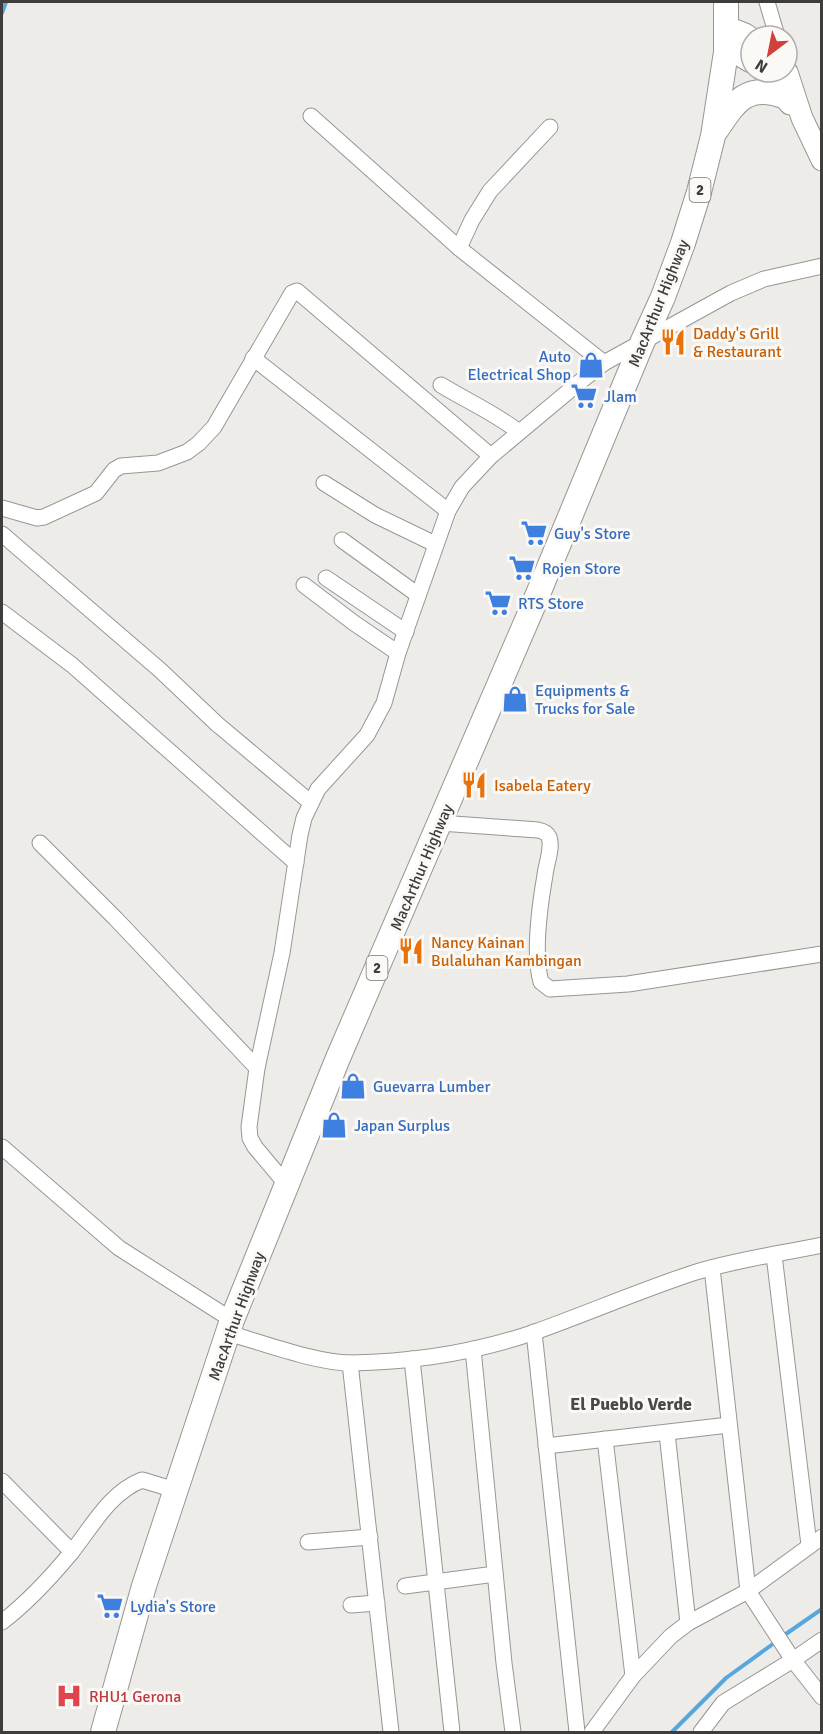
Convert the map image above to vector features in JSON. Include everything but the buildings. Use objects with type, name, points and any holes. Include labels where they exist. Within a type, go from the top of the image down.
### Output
[{"type":"highway","name":"MacArthur Highway","points":[[103,1732],[141,1596],[230,1327],[338,1058],[569,521],[663,297],[683,243],[713,136],[726,52],[726,2]]},
{"type":"highway","points":[[713,136],[733,105],[743,96],[774,84]]},
{"type":"main road","points":[[726,27],[739,32]]},
{"type":"main road","points":[[726,52],[739,55]]},
{"type":"main road","points":[[788,84],[822,160]]},
{"type":"street","points":[[767,2],[773,24]]},
{"type":"street","points":[[311,116],[459,248],[604,363]]},
{"type":"street","points":[[459,248],[472,220],[490,191],[550,127]]},
{"type":"street","points":[[286,1184],[250,1138],[249,1127],[257,1068],[282,954],[304,818],[318,789],[367,735],[384,703],[398,653],[448,510],[462,488],[491,456],[604,363],[731,292],[764,279],[822,266]]},
{"type":"street","points":[[2,508],[37,518],[44,517],[96,493],[114,470],[121,466],[158,462],[187,452],[214,427],[292,293],[297,291],[491,456]]},
{"type":"street","points":[[253,358],[448,510]]},
{"type":"street","points":[[441,385],[461,398],[498,416],[519,432]]},
{"type":"street","points":[[324,483],[375,515],[435,544]]},
{"type":"street","points":[[2,534],[160,670],[217,724],[310,802]]},
{"type":"street","points":[[342,540],[418,595]]},
{"type":"street","points":[[326,578],[406,632]]},
{"type":"street","points":[[304,585],[398,653]]},
{"type":"street","points":[[2,612],[72,665],[296,862]]},
{"type":"street","points":[[440,823],[538,830],[543,831],[549,837],[550,847],[543,888],[538,958],[541,982],[550,989],[628,984],[822,954]]},
{"type":"street","points":[[40,843],[257,1068]]},
{"type":"street","points":[[2,1147],[119,1248],[230,1327],[330,1361],[350,1363],[412,1359],[473,1349],[534,1332],[629,1295],[712,1268],[822,1245]]},
{"type":"street","points":[[592,1732],[633,1676],[656,1651],[688,1623],[748,1591],[815,1541],[774,1255]]},
{"type":"street","points":[[712,1268],[748,1591],[790,1655],[822,1697]]},
{"type":"street","points":[[534,1332],[577,1732]]},
{"type":"street","points":[[473,1349],[513,1732]]},
{"type":"street","points":[[412,1359],[452,1732]]},
{"type":"street","points":[[350,1363],[391,1732]]},
{"type":"street","points":[[546,1446],[729,1425]]},
{"type":"street","points":[[667,1433],[688,1623]]},
{"type":"street","points":[[605,1439],[633,1676]]},
{"type":"street","points":[[5,1613],[72,1552],[123,1490],[142,1480],[175,1490]]},
{"type":"street","points":[[2,1481],[72,1552]]},
{"type":"street","points":[[308,1542],[370,1537]]},
{"type":"street","points":[[405,1586],[495,1574]]},
{"type":"street","points":[[351,1605],[377,1602]]},
{"type":"street","points":[[701,1732],[723,1703],[790,1655],[822,1640]]},
{"type":"waterway","points":[[2,13],[6,2]]},
{"type":"waterway","points":[[783,1636],[822,1609]]},
{"type":"waterway","points":[[672,1732],[726,1678],[777,1641]]},
{"type":"place","name":"Daddy's Grill & Restaurant","points":[[673,342]]},
{"type":"place","name":"Auto Electrical Shop","points":[[591,365]]},
{"type":"place","name":"Jlam","points":[[584,396]]},
{"type":"place","name":"Guy's Store","points":[[534,533]]},
{"type":"place","name":"Rojen Store","points":[[522,568]]},
{"type":"place","name":"RTS Store","points":[[498,603]]},
{"type":"place","name":"Equipments & Trucks for Sale","points":[[515,699]]},
{"type":"place","name":"Isabela Eatery","points":[[474,785]]},
{"type":"place","name":"Nancy Kainan Bulaluhan Kambingan","points":[[411,951]]},
{"type":"place","name":"Guevarra Lumber","points":[[353,1086]]},
{"type":"place","name":"Japan Surplus","points":[[334,1125]]},
{"type":"place","name":"Lydia's Store","points":[[110,1606]]},
{"type":"place","name":"RHU1 Gerona","points":[[69,1696]]},
{"type":"district","name":"El Pueblo Verde","points":[[631,1404]]}]
